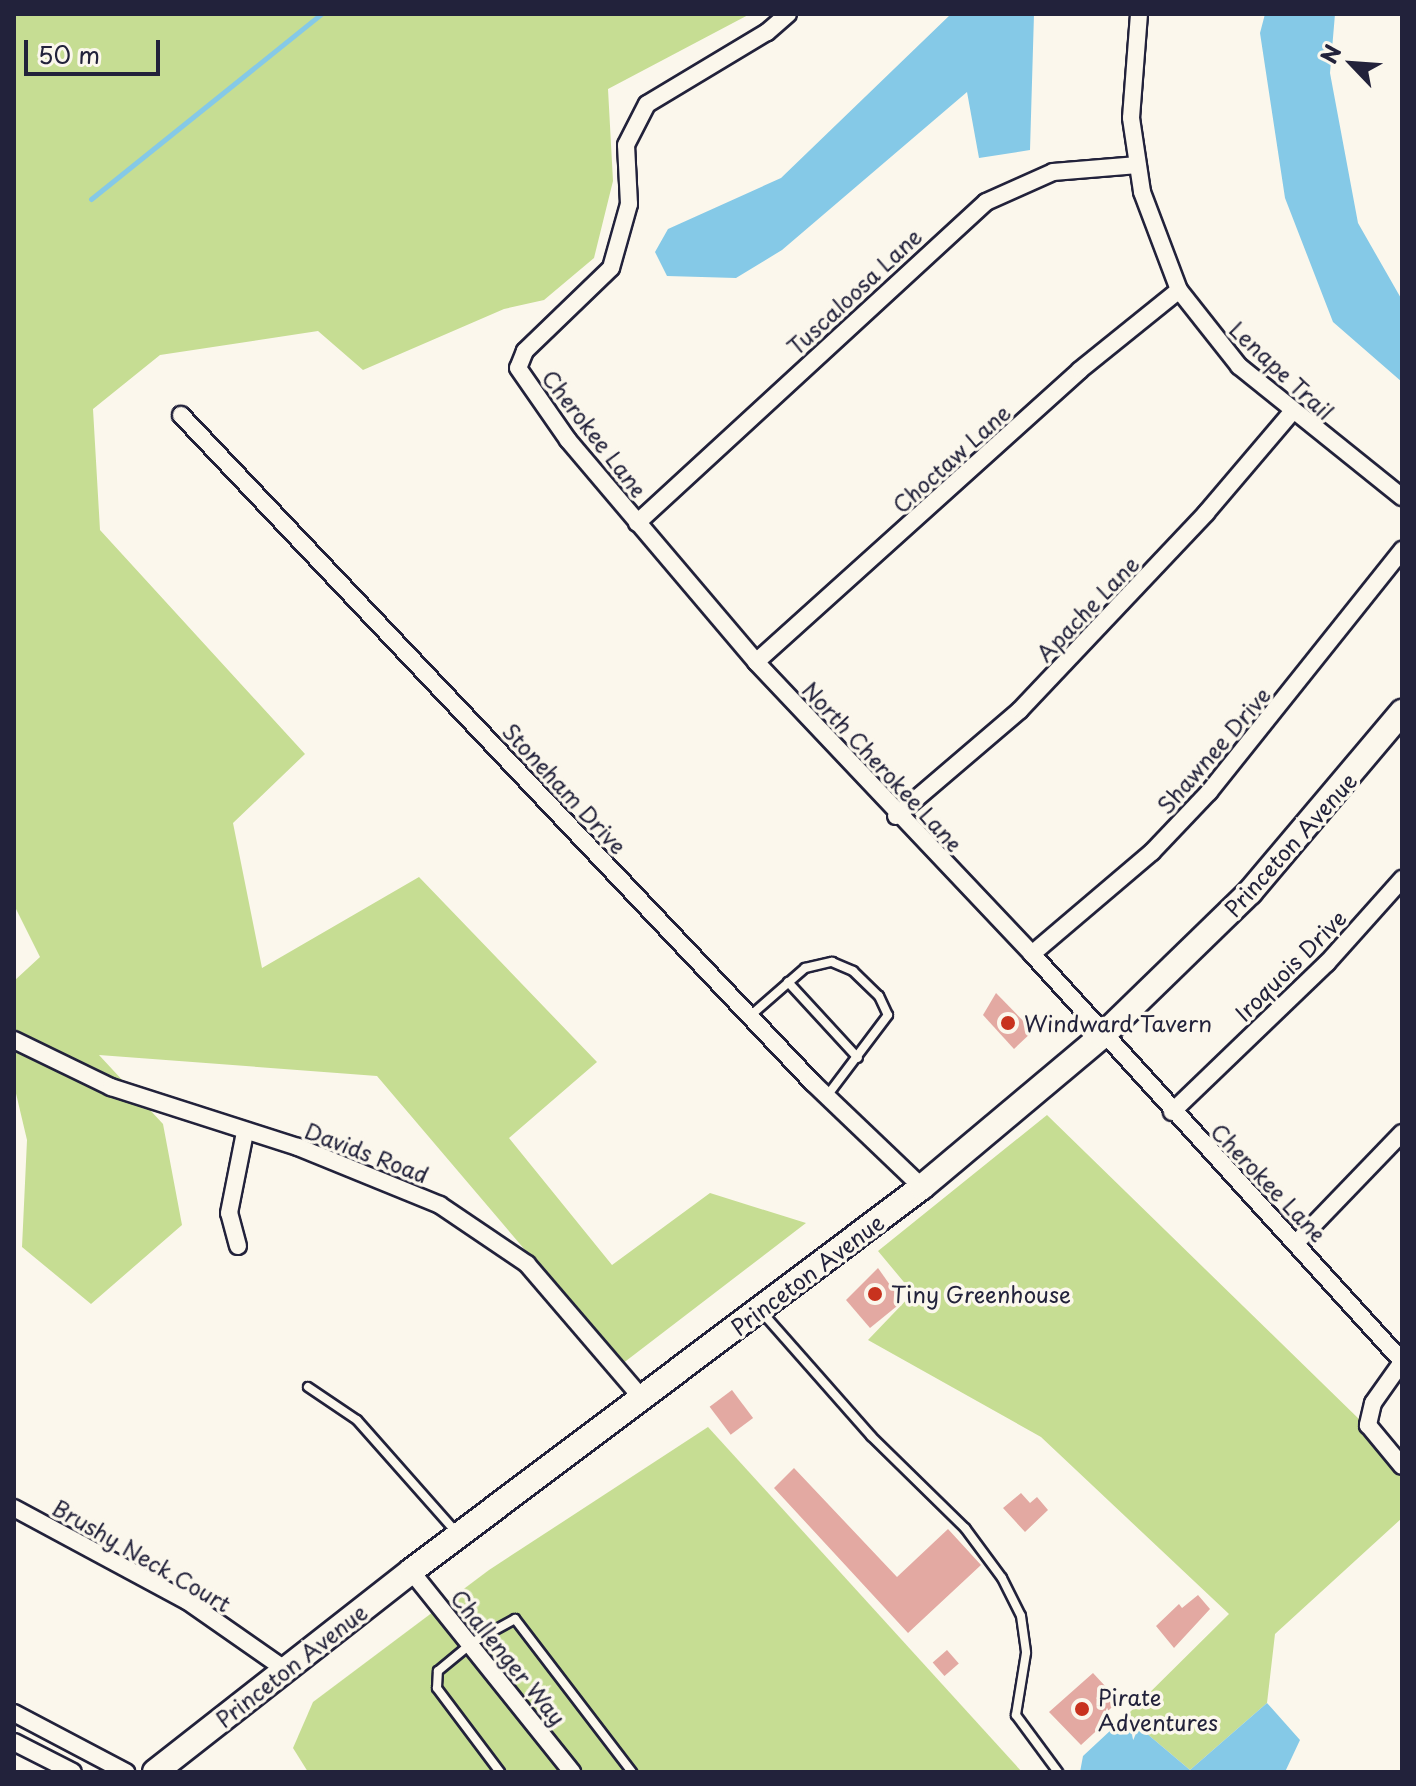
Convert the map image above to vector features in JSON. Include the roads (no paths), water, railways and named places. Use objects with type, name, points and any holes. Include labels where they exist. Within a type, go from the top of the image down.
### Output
[{"type":"main road","name":"Princeton Avenue","points":[[155,1772],[411,1571],[922,1187],[1102,1036],[1250,892],[1402,712]]},
{"type":"street","name":"Cherokee Lane","points":[[637,523],[518,368],[525,351],[611,268],[629,204],[626,145],[647,104],[767,32],[788,14]]},
{"type":"street","name":"Lenape Trail","points":[[1139,14],[1131,118],[1138,165],[1160,248],[1179,290],[1231,358],[1292,412],[1402,497]]},
{"type":"street","name":"Tuscaloosa Lane","points":[[637,523],[986,202],[1053,172],[1138,165]]},
{"type":"street","name":"Choctaw Lane","points":[[756,662],[1080,370],[1179,290]]},
{"type":"street","name":"Apache Lane","points":[[896,816],[1020,710],[1206,513],[1292,412]]},
{"type":"street","name":"Stoneham Drive","points":[[181,415],[750,1016],[827,1096],[922,1187]]},
{"type":"street","name":"North Cherokee Lane","points":[[637,523],[756,662],[896,816],[1032,954],[1102,1036]]},
{"type":"street","name":"Shawnee Drive","points":[[1032,954],[1152,852],[1209,792],[1402,550]]},
{"type":"street","name":"Iroquois Drive","points":[[1172,1112],[1327,963],[1402,879]]},
{"type":"street","name":"Cherokee Lane","points":[[1102,1036],[1297,1242],[1402,1361]]},
{"type":"street","name":"Davids Road","points":[[14,1040],[111,1087],[366,1171],[479,1228],[527,1264],[642,1398]]},
{"type":"street","points":[[238,1246],[229,1213],[245,1132]]},
{"type":"street","points":[[1297,1242],[1402,1133]]},
{"type":"street","points":[[1402,1361],[1373,1403],[1368,1425],[1402,1466]]},
{"type":"street","name":"Brushy Neck Court","points":[[14,1508],[187,1601],[286,1670]]},
{"type":"street","name":"Challenger Way","points":[[411,1571],[473,1642],[572,1772]]},
{"type":"street","points":[[14,1713],[126,1772]]},
{"type":"street","points":[[14,1742],[73,1772]]},
{"type":"lane","points":[[750,1016],[805,968],[832,962],[853,971],[879,996],[888,1015],[827,1096]]},
{"type":"lane","points":[[788,982],[858,1058]]},
{"type":"lane","points":[[760,1310],[871,1436],[965,1528],[1002,1578],[1021,1616],[1026,1653],[1016,1715],[1058,1772]]},
{"type":"lane","points":[[308,1387],[357,1420],[459,1535]]},
{"type":"lane","points":[[500,1772],[437,1688],[438,1671],[473,1642],[507,1620],[524,1626],[632,1772]]},
{"type":"water","points":[[951,14],[1034,14],[1030,150],[979,158],[967,92],[782,250],[736,278],[667,276],[655,252],[668,229],[781,178]]},
{"type":"water","points":[[1265,14],[1335,14],[1330,73],[1358,223],[1402,300],[1402,382],[1333,322],[1285,198],[1260,33]]},
{"type":"water","points":[[1267,1703],[1300,1740],[1285,1772],[1080,1772],[1083,1756],[1126,1716],[1190,1770]]},
{"type":"waterway","points":[[91,199],[321,14]]},
{"type":"place","name":"Windward Tavern","points":[[1008,1023]]},
{"type":"place","name":"Tiny Greenhouse","points":[[875,1294]]},
{"type":"place","name":"Pirate Adventures","points":[[1082,1709]]}]
